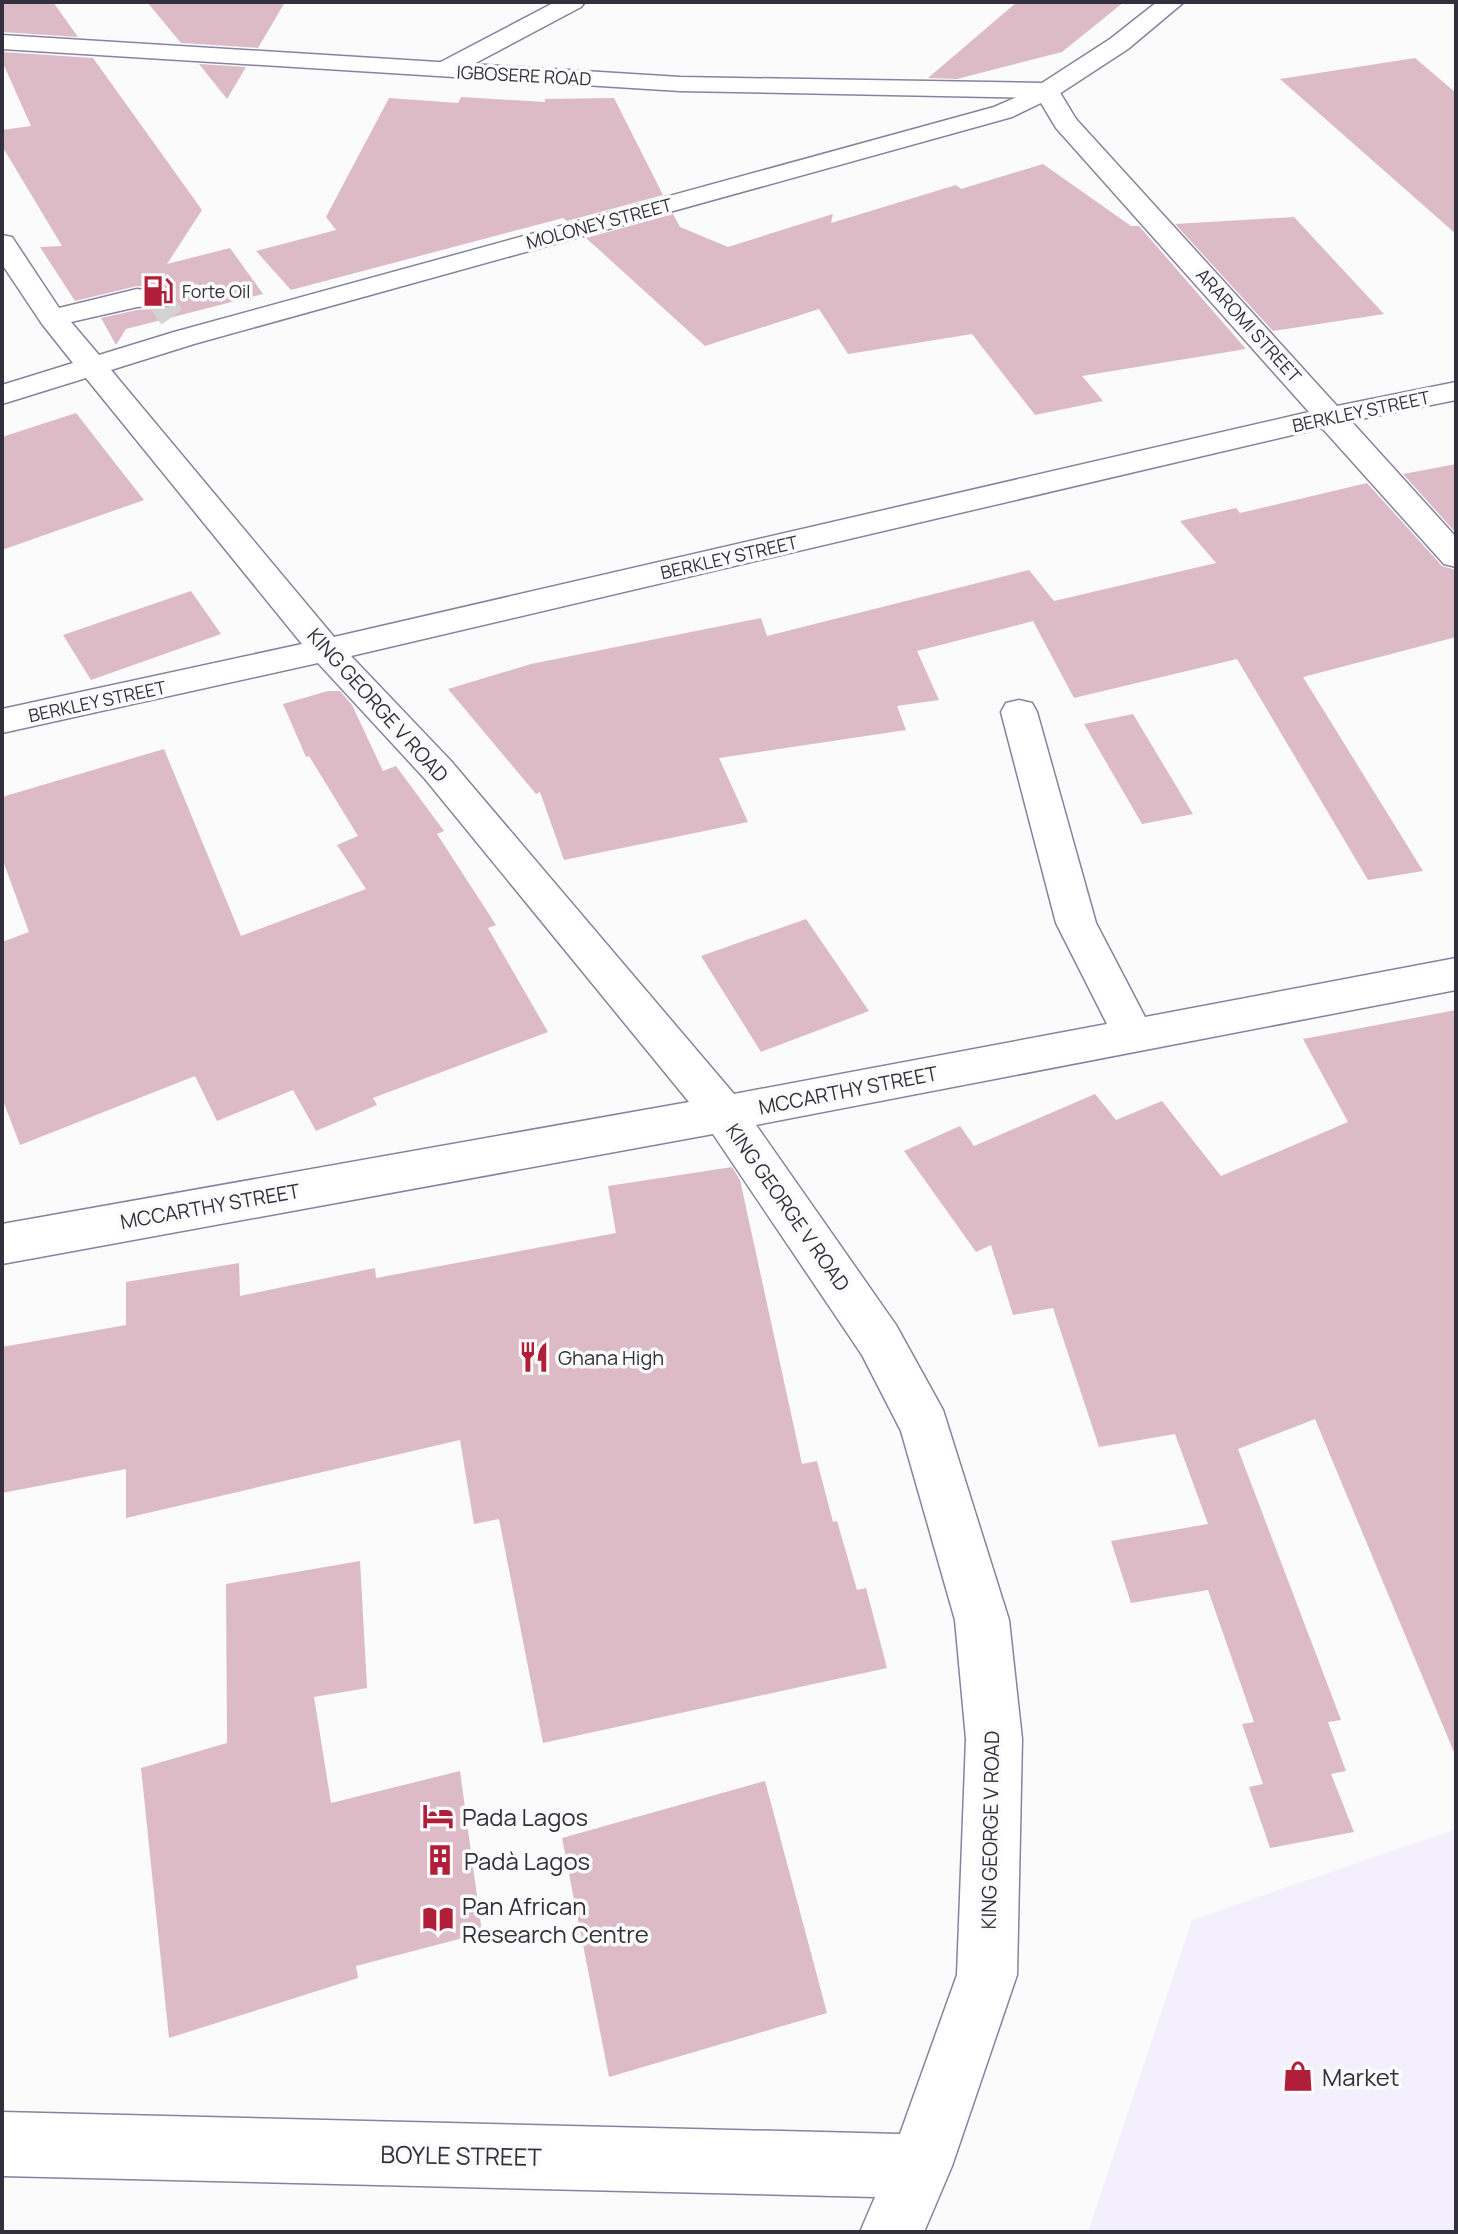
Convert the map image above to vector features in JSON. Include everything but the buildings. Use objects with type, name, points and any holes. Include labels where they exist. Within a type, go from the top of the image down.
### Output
[{"type":"street","points":[[444,70],[573,2]]},
{"type":"street","name":"MOLONEY STREET","points":[[2,395],[92,366],[171,318],[1003,112],[1047,91],[1119,44],[1172,2]]},
{"type":"street","name":"IGBOSERE ROAD","points":[[2,42],[680,84],[1047,91]]},
{"type":"street","name":"ARAROMI STREET","points":[[1047,91],[1065,123],[1456,557]]},
{"type":"street","name":"KING GEORGE V ROAD","points":[[2,243],[52,318],[326,650],[438,770],[724,1114],[879,1340],[925,1426],[982,1620],[994,1739],[987,1975],[920,2166],[892,2232]]},
{"type":"street","points":[[52,318],[137,298],[171,318]]},
{"type":"street","name":"BERKLEY STREET","points":[[2,721],[326,650],[1332,416],[1456,391]]},
{"type":"street","points":[[1019,712],[1076,923],[1133,1034]]},
{"type":"street","name":"MCCARTHY STREET","points":[[2,1244],[724,1114],[1456,974]]},
{"type":"street","name":"BOYLE STREET","points":[[2,2144],[920,2166]]},
{"type":"shaded area","name":"Market","points":[[1456,1829],[1456,2232],[1088,2232],[1192,1920]]},
{"type":"tunnel","points":[[159,299],[172,317]]},
{"type":"place","name":"Forte Oil","points":[[158,291]]},
{"type":"place","name":"Ghana High","points":[[534,1357]]},
{"type":"place","name":"Pada Lagos","points":[[438,1816]]},
{"type":"place","name":"Padà Lagos","points":[[440,1860]]},
{"type":"place","name":"Pan African Research Centre","points":[[438,1919]]},
{"type":"place","name":"Market","points":[[1298,2076]]}]
